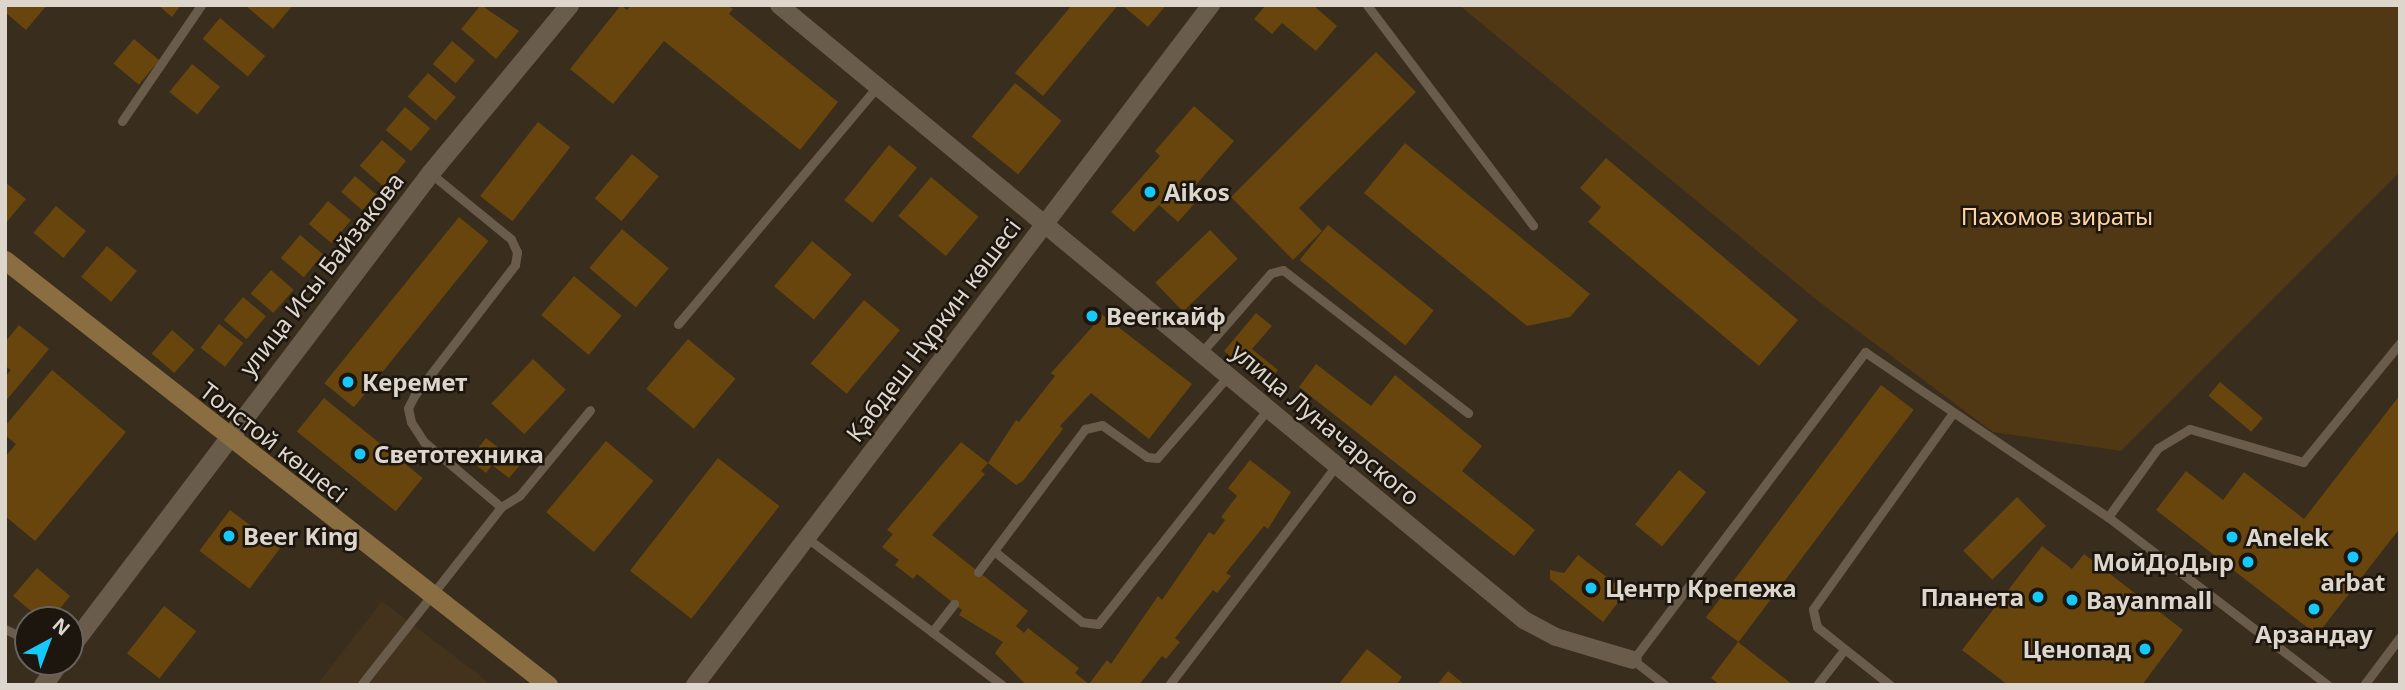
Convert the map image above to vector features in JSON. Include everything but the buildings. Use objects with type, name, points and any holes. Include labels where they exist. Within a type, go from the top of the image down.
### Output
[{"type":"main road","name":"Толстой көшесі","points":[[5,260],[226,437],[432,595],[527,679],[548,685]]},
{"type":"street","name":"улица Исы Байзакова","points":[[84,629],[226,437],[430,173],[569,5]]},
{"type":"street","name":"улица Луначарского","points":[[779,5],[1045,220],[1228,376],[1524,620],[1556,637],[1633,660]]},
{"type":"street","name":"Қабдеш Нұркин көшесі","points":[[695,685],[1045,220],[1211,5]]},
{"type":"lane","points":[[122,121],[201,5]]},
{"type":"lane","points":[[1367,5],[1533,225]]},
{"type":"lane","points":[[678,324],[878,86]]},
{"type":"lane","points":[[430,173],[511,239],[517,252],[515,265],[414,396],[408,408],[411,422],[424,442],[501,507]]},
{"type":"lane","points":[[1201,353],[1271,273],[1283,270],[1468,413]]},
{"type":"lane","points":[[2108,517],[2158,447],[2190,429],[2303,462],[2400,343]]},
{"type":"lane","points":[[1665,685],[1633,660],[1865,352],[2108,517],[2328,685]]},
{"type":"lane","points":[[978,572],[1085,429],[1102,425],[1147,457],[1157,458],[1228,376]]},
{"type":"lane","points":[[994,551],[1082,622],[1098,624],[1268,409]]},
{"type":"lane","points":[[361,685],[501,507],[520,495],[590,410]]},
{"type":"lane","points":[[1890,685],[1817,627],[1813,609],[1821,592],[1953,413]]},
{"type":"lane","points":[[1169,685],[1336,466]]},
{"type":"lane","points":[[807,538],[1002,685]]},
{"type":"lane","points":[[932,632],[954,604]]},
{"type":"lane","points":[[2364,685],[2400,637]]},
{"type":"lane","points":[[1817,685],[1844,650]]},
{"type":"shaded area","points":[[382,601],[492,685],[317,685]]},
{"type":"green space","name":"Пахомов зираты","points":[[1459,5],[2400,5],[2400,172],[2121,451],[1993,432],[1818,301]]},
{"type":"place","name":"Aikos","points":[[1150,192]]},
{"type":"place","name":"Beerкайф","points":[[1092,316]]},
{"type":"place","name":"Керемет","points":[[348,382]]},
{"type":"place","name":"Светотехника","points":[[360,454]]},
{"type":"place","name":"Beer King","points":[[229,536]]},
{"type":"place","name":"Anelek","points":[[2232,537]]},
{"type":"place","name":"arbat","points":[[2353,557]]},
{"type":"place","name":"МойДоДыр","points":[[2248,562]]},
{"type":"place","name":"Центр Крепежа","points":[[1591,588]]},
{"type":"place","name":"Планета","points":[[2038,597]]},
{"type":"place","name":"Bayanmall","points":[[2072,600]]},
{"type":"place","name":"Арзандау","points":[[2314,609]]},
{"type":"place","name":"Ценопад","points":[[2145,649]]}]
